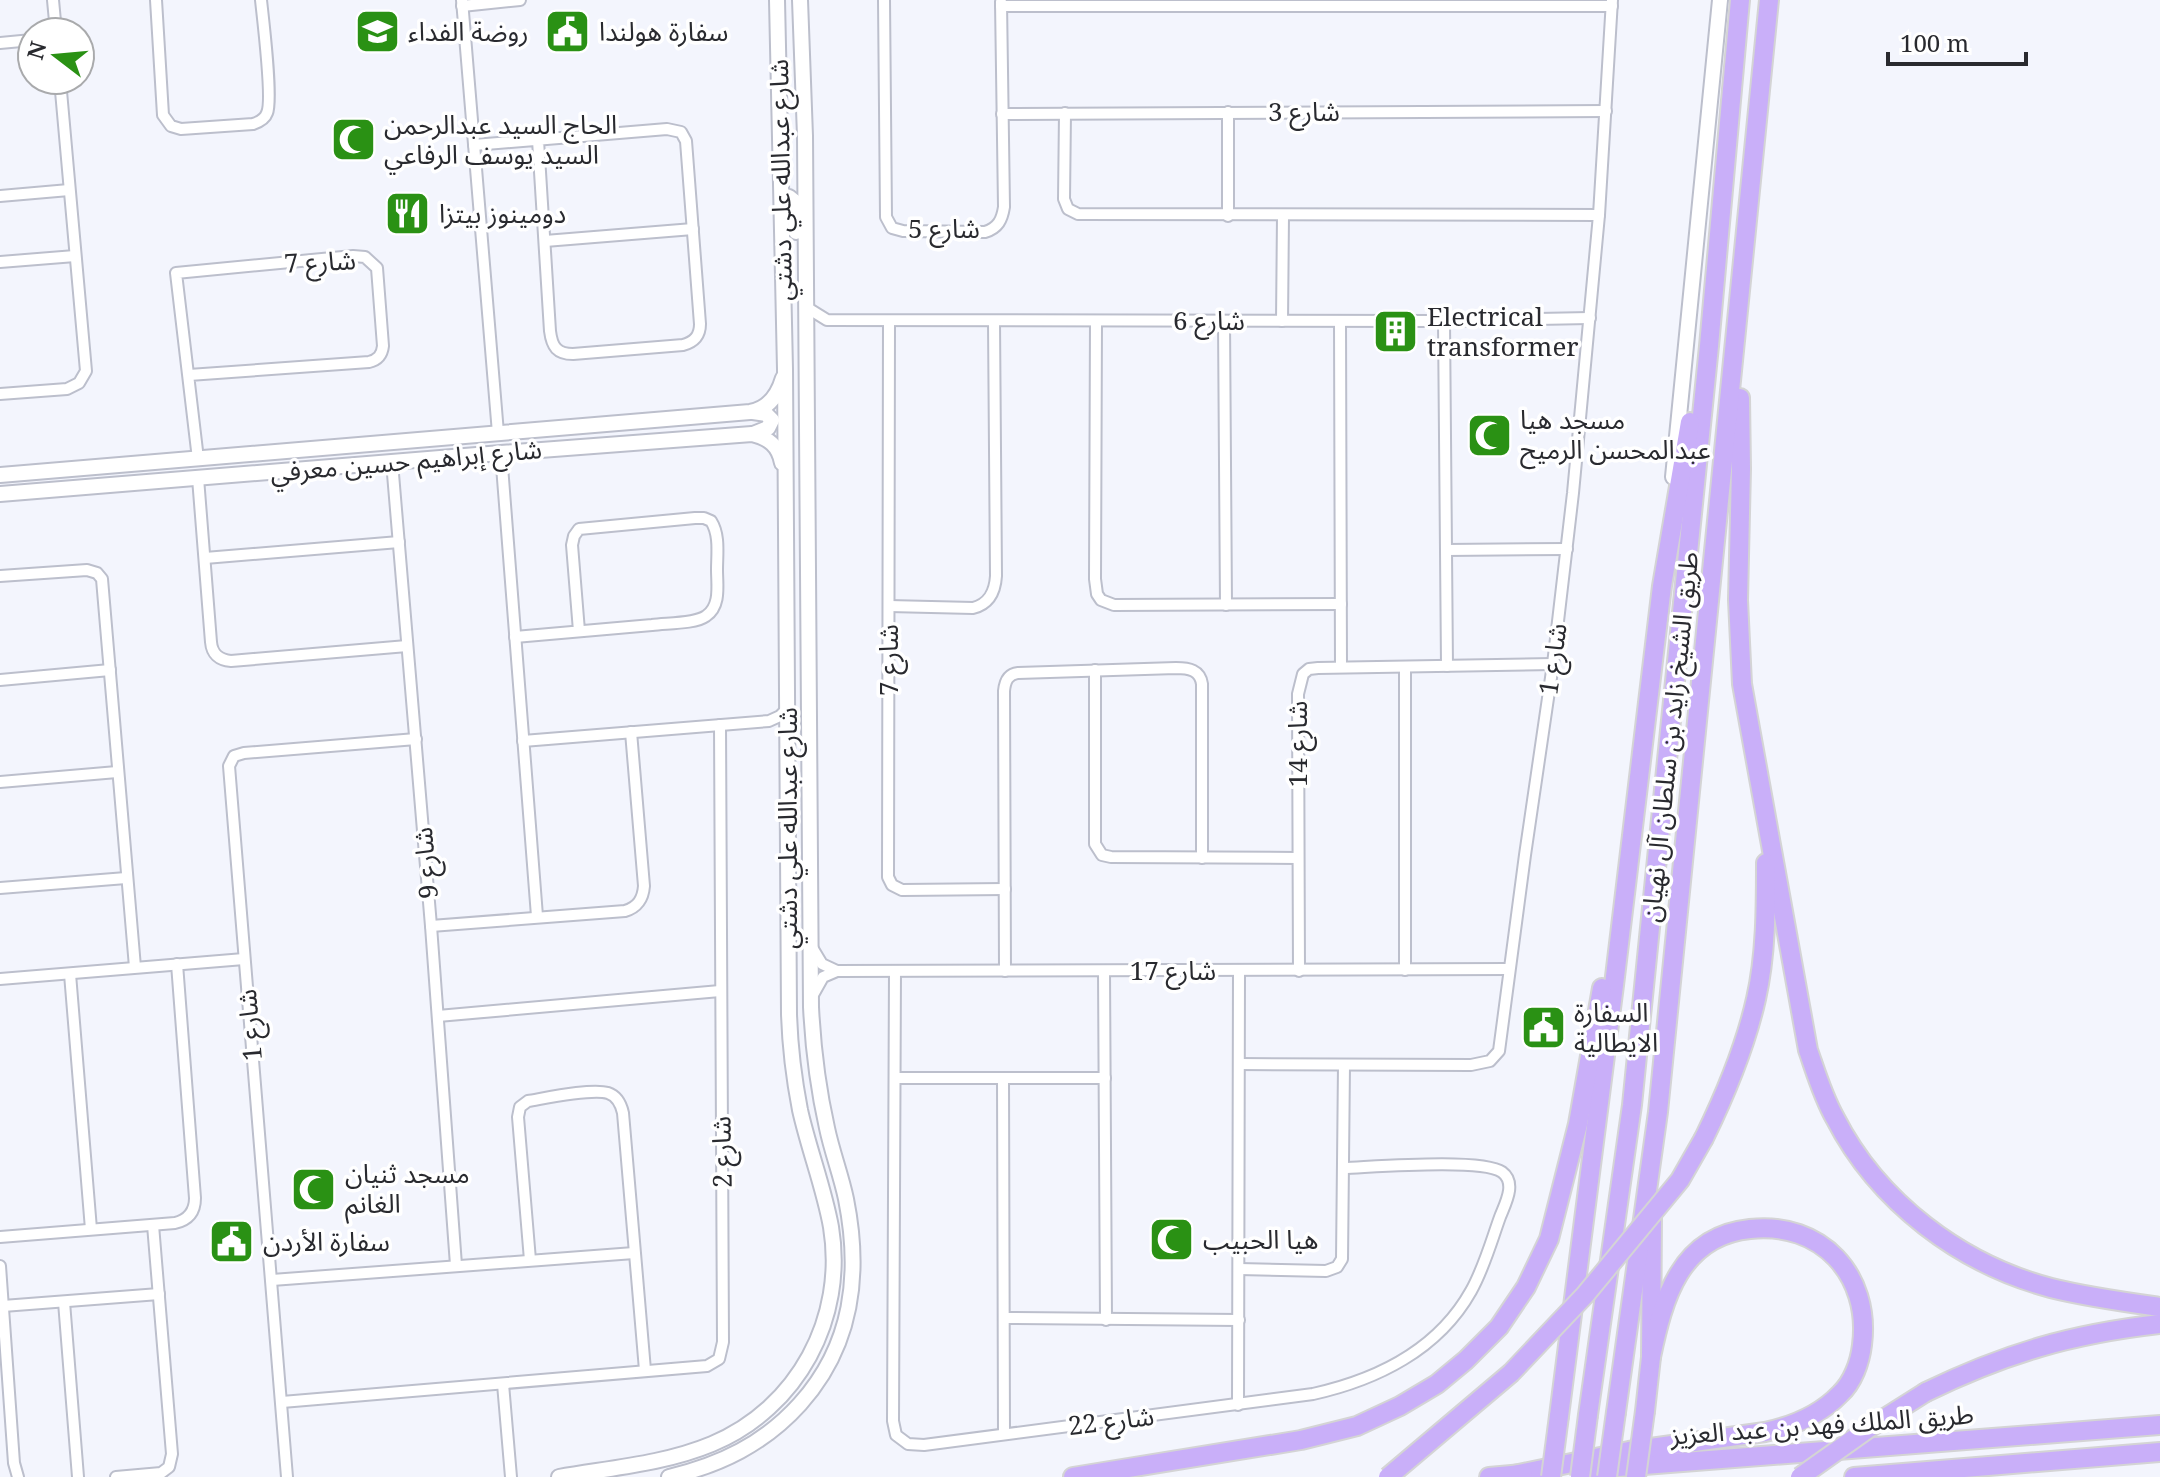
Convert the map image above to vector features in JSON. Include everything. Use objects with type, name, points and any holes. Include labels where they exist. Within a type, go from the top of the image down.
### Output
[{"type":"highway","name":"طريق الشيخ زايد بن سلطان آل نهيان","points":[[1580,1477],[1632,1105],[1709,346],[1740,0]]},
{"type":"highway","name":"طريق الشيخ زايد بن سلطان آل نهيان","points":[[1607,1477],[1658,1112],[1769,0]]},
{"type":"highway","points":[[1740,307],[1738,640],[1742,684],[1808,1050],[1821,1088],[1835,1119],[1866,1168],[1889,1194],[1937,1235],[1991,1266],[2050,1288],[2160,1307]]},
{"type":"highway","points":[[1551,1477],[1662,586],[1697,380],[1709,346]]},
{"type":"highway","points":[[1388,1477],[1511,1373],[1585,1295],[1680,1180],[1704,1138],[1725,1096],[1742,1050],[1756,997],[1765,911],[1766,865],[1759,782]]},
{"type":"highway","points":[[1073,1477],[1301,1440],[1357,1426],[1437,1384],[1499,1327],[1526,1287],[1549,1239],[1578,1124],[1630,856]]},
{"type":"highway","points":[[1636,1477],[1651,1357],[1653,1192],[1658,1112]]},
{"type":"highway","points":[[1514,1475],[1629,1451],[1765,1432],[1814,1414],[1842,1393],[1857,1365],[1864,1334],[1855,1286],[1841,1262],[1809,1237],[1796,1231],[1768,1227],[1742,1229],[1718,1238],[1696,1252],[1679,1271],[1664,1303],[1651,1357]]},
{"type":"highway","points":[[1800,1477],[1926,1392],[1971,1370],[2034,1348],[2102,1332],[2160,1324]]},
{"type":"highway","name":"طريق الملك فهد بن عبد العزيز","points":[[1489,1477],[2160,1425]]},
{"type":"highway","name":"طريق الملك فهد بن عبد العزيز","points":[[1854,1477],[2160,1452]]},
{"type":"main road","name":"شارع عبدالله علي دشتي","points":[[559,1477],[626,1471],[699,1448],[749,1424],[789,1388],[804,1368],[821,1333],[833,1279],[833,1242],[800,1110],[790,1033],[785,369],[777,0]]},
{"type":"main road","name":"شارع عبدالله علي دشتي","points":[[669,1477],[723,1460],[762,1439],[783,1422],[821,1378],[834,1353],[851,1299],[854,1259],[846,1196],[823,1109],[811,1007],[807,335],[800,0]]},
{"type":"main road","points":[[1662,586],[1720,0]]},
{"type":"main road","points":[[779,65],[786,80],[788,96],[789,177],[800,181],[805,171]]},
{"type":"main road","points":[[782,197],[789,197],[795,204],[798,274],[806,307]]},
{"type":"main road","points":[[750,412],[761,409],[772,400],[785,369]]},
{"type":"main road","points":[[750,412],[766,414],[772,420],[768,428],[752,434]]},
{"type":"main road","name":"شارع إبراهيم حسين معرفي","points":[[0,475],[750,412]]},
{"type":"main road","points":[[752,434],[766,439],[778,449],[785,477]]},
{"type":"main road","name":"شارع إبراهيم حسين معرفي","points":[[4,494],[752,434]]},
{"type":"main road","points":[[4,494],[1,490],[3,483],[36,478],[50,471]]},
{"type":"main road","points":[[790,1033],[800,1059],[809,1111],[812,1116],[818,1117],[823,1109]]},
{"type":"street","points":[[156,0],[163,115],[171,126],[181,129],[251,124],[259,122],[267,114],[269,97],[261,0]]},
{"type":"street","points":[[498,433],[462,3],[520,0]]},
{"type":"street","name":"شارع 5","points":[[884,0],[886,210],[890,226],[903,231],[979,233],[997,226],[1004,207],[1001,3]]},
{"type":"street","points":[[1001,3],[1612,3]]},
{"type":"street","name":"شارع 1","points":[[1239,1064],[1471,1065],[1490,1061],[1501,1045],[1567,549],[1599,215],[1612,3]]},
{"type":"street","points":[[0,394],[67,389],[82,379],[86,365],[61,96]]},
{"type":"street","name":"شارع 3","points":[[1002,114],[1606,111]]},
{"type":"street","points":[[1228,112],[1228,216]]},
{"type":"street","points":[[1065,113],[1063,195],[1065,204],[1072,212],[1083,215],[1599,215]]},
{"type":"street","points":[[474,145],[667,129],[679,131],[686,141],[700,324],[696,338],[683,345],[573,354],[558,351],[552,344],[538,140]]},
{"type":"street","points":[[0,196],[69,190]]},
{"type":"street","points":[[1282,321],[1283,216]]},
{"type":"street","points":[[545,241],[693,229]]},
{"type":"street","points":[[0,262],[75,256]]},
{"type":"street","name":"شارع 7","points":[[189,375],[376,360],[383,346],[377,268],[365,257],[353,256],[176,273],[198,459]]},
{"type":"street","points":[[806,307],[827,320],[807,335]]},
{"type":"street","name":"شارع 6","points":[[827,320],[1444,321],[1590,318]]},
{"type":"street","name":"شارع 7","points":[[889,321],[889,880],[902,890],[1005,889]]},
{"type":"street","points":[[1096,321],[1095,579],[1099,598],[1104,603],[1114,605],[1341,604]]},
{"type":"street","points":[[1224,321],[1226,605]]},
{"type":"street","points":[[1340,321],[1341,667]]},
{"type":"street","points":[[1444,321],[1447,666]]},
{"type":"street","points":[[889,606],[977,607],[988,600],[993,592],[996,576],[994,322]]},
{"type":"street","points":[[501,453],[537,916]]},
{"type":"street","name":"شارع 9","points":[[392,462],[456,1265]]},
{"type":"street","points":[[198,478],[211,642],[212,650],[220,658],[231,661],[407,646]]},
{"type":"street","points":[[515,637],[579,631],[694,620],[707,616],[714,607],[717,593],[717,536],[711,521],[695,518],[579,529],[572,545],[579,631]]},
{"type":"street","points":[[205,558],[399,542]]},
{"type":"street","points":[[1446,550],[1567,549]]},
{"type":"street","points":[[0,576],[82,570],[97,573],[103,582],[135,967]]},
{"type":"street","name":"شارع 14","points":[[1299,971],[1299,683],[1303,674],[1309,669],[1341,667],[1553,664]]},
{"type":"street","points":[[1405,667],[1405,970]]},
{"type":"street","points":[[1005,971],[1004,691],[1011,675],[1181,668],[1193,670],[1201,677],[1202,858]]},
{"type":"street","points":[[0,680],[110,670]]},
{"type":"street","points":[[1095,670],[1095,844],[1102,855],[1298,858]]},
{"type":"street","points":[[523,741],[769,721],[788,708]]},
{"type":"street","points":[[769,721],[780,725],[788,734]]},
{"type":"street","name":"شارع 2","points":[[282,1402],[707,1366],[718,1361],[722,1351],[720,725]]},
{"type":"street","points":[[431,926],[633,908],[642,898],[644,886],[631,732]]},
{"type":"street","name":"شارع 1","points":[[287,1477],[229,776],[231,759],[244,753],[416,739]]},
{"type":"street","points":[[0,782],[117,772]]},
{"type":"street","points":[[0,888],[126,878]]},
{"type":"street","points":[[810,938],[819,960],[837,971]]},
{"type":"street","points":[[0,979],[244,959]]},
{"type":"street","points":[[0,1237],[181,1222],[190,1215],[195,1205],[177,964]]},
{"type":"street","name":"شارع 17","points":[[837,971],[1509,969]]},
{"type":"street","points":[[811,1007],[819,981],[837,971]]},
{"type":"street","name":"شارع 22","points":[[895,971],[894,1431],[902,1442],[915,1445],[1313,1394],[1385,1370],[1427,1344],[1455,1315],[1471,1290],[1509,1189],[1508,1179],[1502,1173],[1484,1167],[1451,1164],[1344,1168]]},
{"type":"street","points":[[1104,971],[1106,1320]]},
{"type":"street","points":[[1238,1405],[1239,971]]},
{"type":"street","points":[[70,974],[91,1229]]},
{"type":"street","points":[[438,1016],[720,991]]},
{"type":"street","points":[[1239,1269],[1322,1271],[1337,1267],[1343,1255],[1344,1065]]},
{"type":"street","points":[[895,1078],[1105,1078]]},
{"type":"street","points":[[1003,1078],[1004,1434]]},
{"type":"street","points":[[530,1260],[518,1117],[520,1107],[528,1101],[595,1092],[610,1094],[622,1106],[645,1370]]},
{"type":"street","points":[[116,1477],[161,1473],[169,1467],[172,1458],[153,1225]]},
{"type":"street","points":[[272,1280],[634,1253]]},
{"type":"street","points":[[0,1266],[14,1463],[18,1477]]},
{"type":"street","points":[[3,1306],[159,1294]]},
{"type":"street","points":[[64,1302],[78,1477]]},
{"type":"street","points":[[1004,1318],[1239,1320]]},
{"type":"street","points":[[503,1384],[511,1477]]},
{"type":"place","name":"روضة الفداء","points":[[377,32]]},
{"type":"place","name":"سفارة هولندا","points":[[568,32]]},
{"type":"place","name":"الحاج السيد عبدالرحمن السيد يوسف الرفاعي","points":[[353,140]]},
{"type":"place","name":"دومينوز بيتزا","points":[[408,214]]},
{"type":"place","name":"Electrical transformer","points":[[1396,332]]},
{"type":"place","name":"مسجد هيا عبدالمحسن الرميح","points":[[1489,435]]},
{"type":"place","name":"السفارة الايطالية","points":[[1543,1028]]},
{"type":"place","name":"مسجد ثنيان الغانم","points":[[314,1189]]},
{"type":"place","name":"هيا الحبيب","points":[[1172,1240]]},
{"type":"place","name":"سفارة الأردن","points":[[232,1242]]}]
